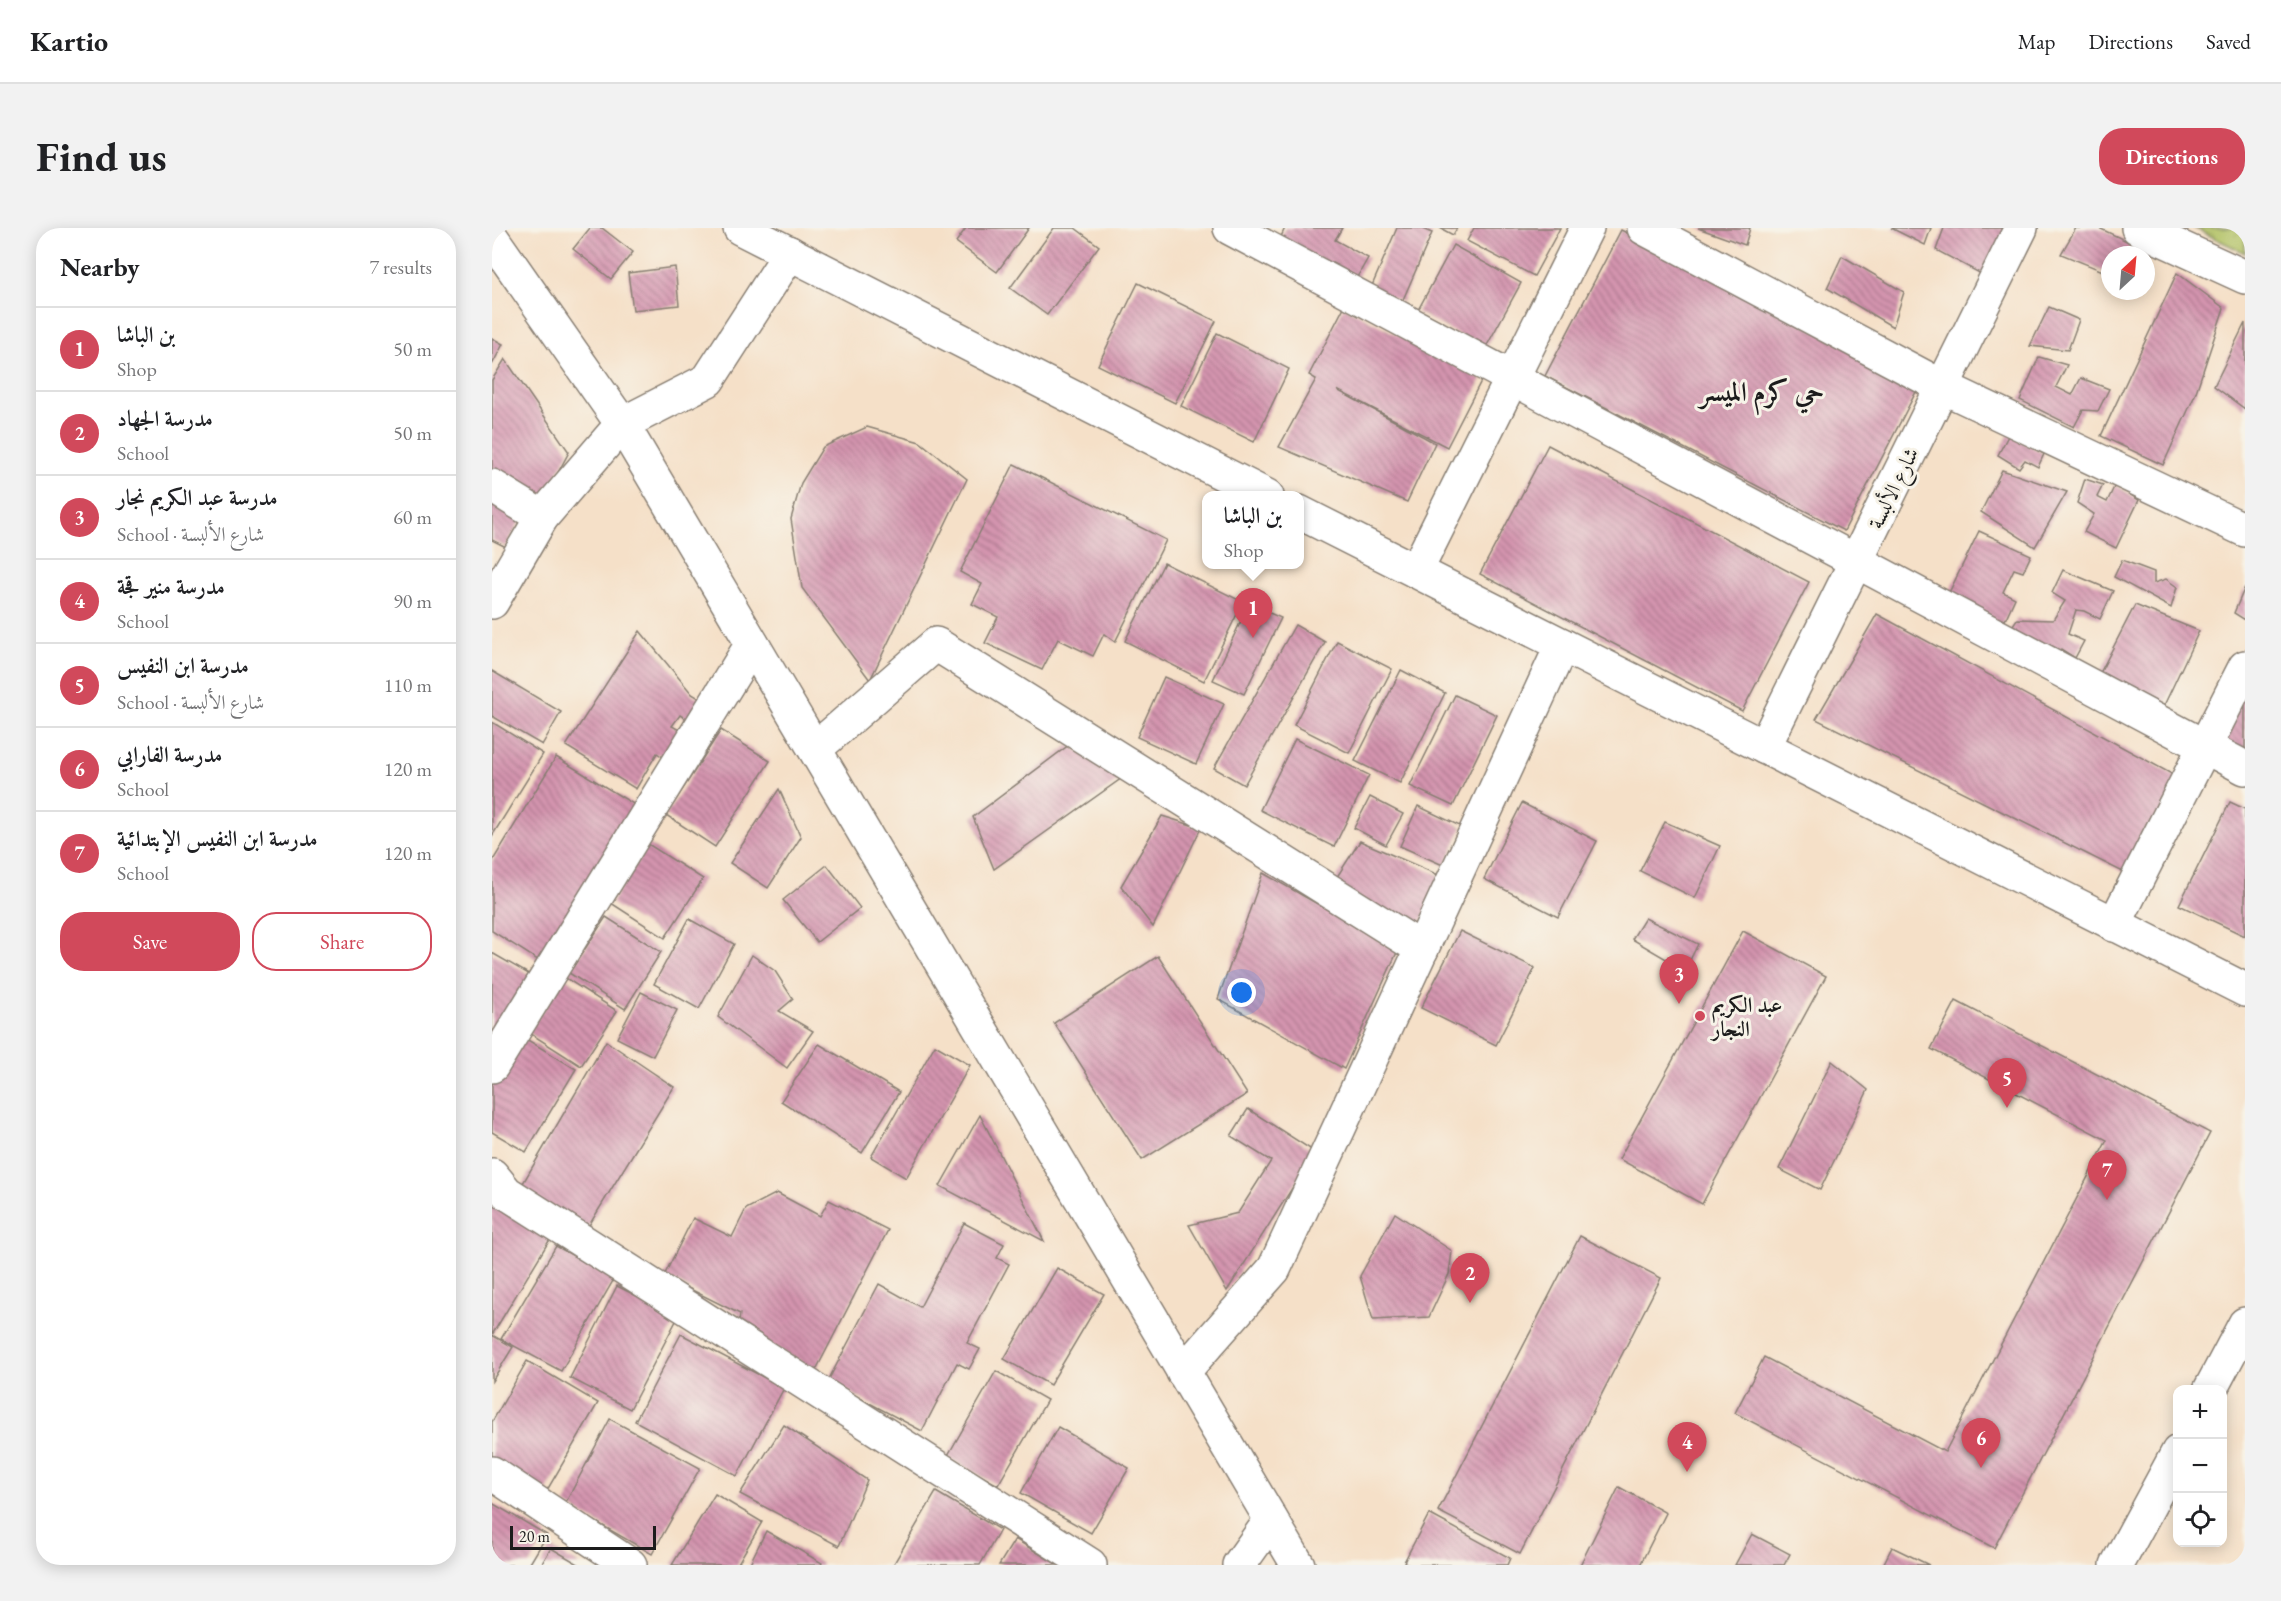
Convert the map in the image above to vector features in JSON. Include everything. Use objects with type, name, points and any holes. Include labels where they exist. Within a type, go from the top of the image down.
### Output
[{"type":"street","points":[[740,228],[1259,491]]},
{"type":"street","points":[[1230,228],[2245,768]]},
{"type":"street","points":[[1416,571],[1514,379],[1587,228]]},
{"type":"street","points":[[1644,228],[1943,387],[2245,530]]},
{"type":"street","name":"شارع الألبسة","points":[[1764,747],[2021,228]]},
{"type":"street","points":[[2138,228],[2245,277]]},
{"type":"street","points":[[492,238],[622,424],[1298,1565]]},
{"type":"street","points":[[492,602],[542,517],[622,424],[708,380],[790,253]]},
{"type":"street","points":[[492,486],[542,517]]},
{"type":"street","points":[[1304,515],[2245,990]]},
{"type":"street","points":[[492,1066],[752,644]]},
{"type":"street","points":[[815,749],[936,644],[1422,949]]},
{"type":"street","points":[[1184,1372],[1274,1269],[1562,645]]},
{"type":"street","points":[[2114,925],[2245,667]]},
{"type":"street","points":[[492,1175],[507,1193],[1090,1565]]},
{"type":"street","points":[[2212,1385],[2245,1324]]},
{"type":"street","points":[[2117,1565],[2173,1461]]},
{"type":"street","points":[[492,1473],[630,1565]]},
{"type":"street","points":[[1239,1565],[1271,1520]]},
{"type":"green space","points":[[2194,228],[2245,228],[2245,253]]},
{"type":"building","points":[[590,228],[602,228],[633,252],[611,279],[573,249]]},
{"type":"building","points":[[966,228],[1029,228],[997,272],[956,242]]},
{"type":"building","points":[[1054,228],[1075,228],[1099,246],[1047,315],[1010,288]]},
{"type":"building","points":[[1285,228],[1342,228],[1335,240],[1368,258],[1356,279],[1280,239]]},
{"type":"building","points":[[1397,228],[1420,228],[1432,233],[1402,302],[1371,288]]},
{"type":"building","points":[[1440,228],[1457,228],[1453,235]]},
{"type":"building","points":[[1474,228],[1560,228],[1534,276],[1467,241]]},
{"type":"building","points":[[1698,228],[1750,228],[1745,245]]},
{"type":"building","points":[[1891,228],[1931,228],[1925,245]]},
{"type":"building","points":[[1944,228],[2011,228],[1987,277],[1936,250]]},
{"type":"building","points":[[2076,228],[2099,228],[2131,243],[2130,246],[2101,246],[2101,270],[2061,254]]},
{"type":"building","points":[[1621,230],[1920,384],[1844,531],[1545,376]]},
{"type":"building","points":[[1453,245],[1521,283],[1485,349],[1417,312]]},
{"type":"building","points":[[1842,256],[1904,292],[1893,327],[1827,288]]},
{"type":"building","points":[[675,267],[679,305],[633,310],[628,273]]},
{"type":"building","points":[[2177,273],[2224,308],[2195,395],[2163,465],[2101,436]]},
{"type":"building","points":[[1138,283],[1216,321],[1175,403],[1098,365]]},
{"type":"building","points":[[1344,307],[1482,379],[1447,447],[1337,390],[1435,443],[1407,502],[1279,447],[1316,379],[1309,375]]},
{"type":"building","points":[[2049,307],[2079,320],[2068,350],[2030,346]]},
{"type":"building","points":[[2245,323],[2245,409],[2214,386]]},
{"type":"building","points":[[1217,333],[1289,369],[1254,442],[1181,406]]},
{"type":"building","points":[[492,338],[503,344],[492,365]]},
{"type":"building","points":[[2039,357],[2067,365],[2056,387],[2072,395],[2081,378],[2109,389],[2098,411],[2083,410],[2074,427],[2020,400]]},
{"type":"building","points":[[505,359],[569,452],[540,506],[492,476],[492,380]]},
{"type":"building","points":[[867,427],[920,442],[967,479],[870,680],[802,588],[791,519],[801,483],[823,447]]},
{"type":"building","points":[[2009,434],[2044,454],[2038,467],[2025,460],[2019,468],[1998,455]]},
{"type":"building","points":[[1548,445],[1809,582],[1742,711],[1480,574]]},
{"type":"building","points":[[1014,464],[1166,540],[1115,642],[1104,634],[1093,656],[1058,639],[1042,670],[985,643],[998,617],[972,604],[982,584],[960,572]]},
{"type":"building","points":[[2002,470],[2067,492],[2035,547],[1981,512]]},
{"type":"building","points":[[2085,479],[2103,485],[2097,497],[2107,502],[2115,485],[2139,500],[2116,548],[2084,532],[2094,514],[2077,503]]},
{"type":"building","points":[[492,504],[521,519],[506,547],[492,540]]},
{"type":"building","points":[[1979,531],[2031,555],[2023,572],[2014,569],[2003,592],[2015,598],[2001,629],[1946,599]]},
{"type":"building","points":[[2122,560],[2154,572],[2154,583],[2166,579],[2177,587],[2171,608],[2114,577]]},
{"type":"building","points":[[1164,563],[1243,602],[1204,681],[1125,641]]},
{"type":"building","points":[[2063,570],[2113,591],[2100,619],[2084,611],[2076,610],[2068,634],[2084,641],[2075,658],[2061,649],[2057,658],[2007,634],[2017,619],[2053,620],[2065,601],[2052,593]]},
{"type":"building","points":[[2245,587],[2245,620],[2234,613]]},
{"type":"building","points":[[1249,604],[1281,618],[1244,694],[1213,680]]},
{"type":"building","points":[[2135,605],[2199,631],[2160,714],[2097,679]]},
{"type":"building","points":[[1877,614],[2181,779],[2129,875],[1816,719]]},
{"type":"building","points":[[1295,625],[1325,642],[1244,785],[1214,768]]},
{"type":"building","points":[[640,631],[692,694],[704,701],[691,722],[680,715],[672,726],[683,732],[667,760],[657,753],[636,789],[566,746]]},
{"type":"building","points":[[1337,641],[1392,669],[1349,753],[1294,725]]},
{"type":"building","points":[[1401,670],[1445,693],[1400,783],[1355,761]]},
{"type":"building","points":[[492,671],[561,712],[542,745],[492,716]]},
{"type":"building","points":[[1164,677],[1224,704],[1196,764],[1137,737]]},
{"type":"building","points":[[2245,684],[2245,753],[2215,741]]},
{"type":"building","points":[[1455,695],[1497,715],[1453,806],[1410,786]]},
{"type":"building","points":[[492,722],[543,754],[492,836]]},
{"type":"building","points":[[721,730],[770,761],[715,847],[666,815]]},
{"type":"building","points":[[1295,739],[1369,775],[1334,847],[1260,810]]},
{"type":"building","points":[[1069,745],[1122,778],[994,869],[973,817]]},
{"type":"building","points":[[556,757],[640,808],[544,964],[492,931],[492,862]]},
{"type":"building","points":[[779,789],[801,837],[768,888],[730,863]]},
{"type":"building","points":[[1370,797],[1403,814],[1386,845],[1354,828]]},
{"type":"building","points":[[2230,802],[2245,809],[2245,936],[2179,905]]},
{"type":"building","points":[[1522,803],[1597,841],[1558,917],[1484,879]]},
{"type":"building","points":[[1418,806],[1462,827],[1445,866],[1400,846]]},
{"type":"building","points":[[1162,816],[1201,828],[1153,927],[1121,886]]},
{"type":"building","points":[[1665,822],[1720,846],[1695,898],[1640,871]]},
{"type":"building","points":[[1360,841],[1443,877],[1415,934],[1333,883]]},
{"type":"building","points":[[648,844],[703,879],[665,938],[611,903]]},
{"type":"building","points":[[827,865],[860,908],[817,942],[783,900]]},
{"type":"building","points":[[1263,873],[1398,950],[1344,1069],[1218,999]]},
{"type":"building","points":[[606,917],[661,952],[625,1009],[569,973]]},
{"type":"building","points":[[1645,918],[1698,944],[1685,970],[1632,939]]},
{"type":"building","points":[[689,919],[734,944],[699,1009],[654,984]]},
{"type":"building","points":[[1460,931],[1535,968],[1496,1045],[1421,1008]]},
{"type":"building","points":[[1743,931],[1826,976],[1702,1204],[1619,1159]]},
{"type":"building","points":[[492,953],[534,977],[492,1049]]},
{"type":"building","points":[[752,955],[775,971],[793,999],[779,1011],[813,1031],[787,1068],[718,1017]]},
{"type":"building","points":[[1158,956],[1247,1094],[1142,1160],[1054,1023]]},
{"type":"building","points":[[564,977],[617,1011],[581,1066],[528,1032]]},
{"type":"building","points":[[641,992],[677,1010],[653,1056],[617,1038]]},
{"type":"building","points":[[1956,1001],[2210,1133],[1994,1548],[1735,1413],[1764,1357],[1945,1452],[2107,1140],[1931,1049]]},
{"type":"building","points":[[521,1036],[576,1069],[526,1152],[492,1132],[492,1084]]},
{"type":"building","points":[[606,1041],[674,1087],[585,1232],[516,1195]]},
{"type":"building","points":[[819,1044],[899,1092],[862,1153],[781,1101]]},
{"type":"building","points":[[935,1045],[970,1065],[906,1178],[871,1157]]},
{"type":"building","points":[[1832,1061],[1868,1090],[1820,1190],[1779,1169]]},
{"type":"building","points":[[1248,1109],[1315,1152],[1227,1291],[1189,1225],[1238,1213],[1271,1161],[1231,1136]]},
{"type":"building","points":[[980,1115],[1044,1241],[940,1186]]},
{"type":"building","points":[[777,1193],[820,1216],[829,1200],[888,1230],[816,1370],[738,1329],[740,1314],[664,1276],[693,1218],[732,1237],[746,1209]]},
{"type":"building","points":[[494,1201],[552,1236],[492,1335],[492,1204]]},
{"type":"building","points":[[1395,1213],[1452,1251],[1449,1274],[1429,1317],[1373,1320],[1360,1276]]},
{"type":"building","points":[[964,1223],[1004,1244],[997,1258],[1009,1264],[967,1343],[980,1349],[969,1369],[957,1363],[922,1431],[828,1381],[879,1284],[920,1307]]},
{"type":"building","points":[[1580,1236],[1661,1278],[1520,1554],[1438,1511]]},
{"type":"building","points":[[556,1246],[614,1279],[561,1371],[501,1339]]},
{"type":"building","points":[[1057,1268],[1104,1294],[1050,1385],[1004,1359]]},
{"type":"building","points":[[617,1286],[678,1317],[630,1409],[570,1378]]},
{"type":"building","points":[[681,1334],[784,1388],[737,1476],[635,1421]]},
{"type":"building","points":[[492,1335],[513,1347],[492,1381]]},
{"type":"building","points":[[527,1361],[598,1403],[546,1492],[492,1461],[492,1422]]},
{"type":"building","points":[[996,1371],[1047,1400],[998,1485],[947,1457]]},
{"type":"building","points":[[610,1419],[700,1468],[652,1554],[565,1504]]},
{"type":"building","points":[[784,1425],[867,1480],[839,1546],[740,1494]]},
{"type":"building","points":[[1058,1427],[1129,1468],[1091,1533],[1021,1493]]},
{"type":"building","points":[[1619,1487],[1666,1513],[1640,1565],[1580,1565]]},
{"type":"building","points":[[936,1492],[1000,1530],[980,1565],[893,1565]]},
{"type":"building","points":[[715,1494],[762,1522],[737,1565],[672,1565]]},
{"type":"building","points":[[492,1503],[547,1535],[529,1565],[492,1565]]},
{"type":"building","points":[[1429,1514],[1510,1558],[1507,1565],[1409,1565],[1404,1562]]},
{"type":"building","points":[[766,1531],[822,1563],[821,1565],[749,1565]]},
{"type":"building","points":[[1752,1534],[1790,1554],[1784,1565],[1735,1565]]},
{"type":"building","points":[[1015,1539],[1058,1565],[999,1565]]},
{"type":"building","points":[[1892,1547],[1929,1565],[1883,1565]]},
{"type":"building","points":[[551,1548],[580,1565],[541,1565]]},
{"type":"place","name":"بن الباشا","points":[[1253,638]]},
{"type":"place","name":"مدرسة عبد الكريم نجار","points":[[1679,1004]]},
{"type":"place","name":"عبد الكريم النجار","points":[[1700,1016]]},
{"type":"place","name":"مدرسة ابن النفيس","points":[[2007,1108]]},
{"type":"place","name":"مدرسة ابن النفيس الإبتدائية","points":[[2107,1200]]},
{"type":"place","name":"مدرسة الجهاد","points":[[1470,1303]]},
{"type":"place","name":"مدرسة الفارابي","points":[[1981,1468]]},
{"type":"place","name":"مدرسة منير قجة","points":[[1687,1472]]},
{"type":"district","name":"حي كرم الميسر","points":[[1762,391]]}]
